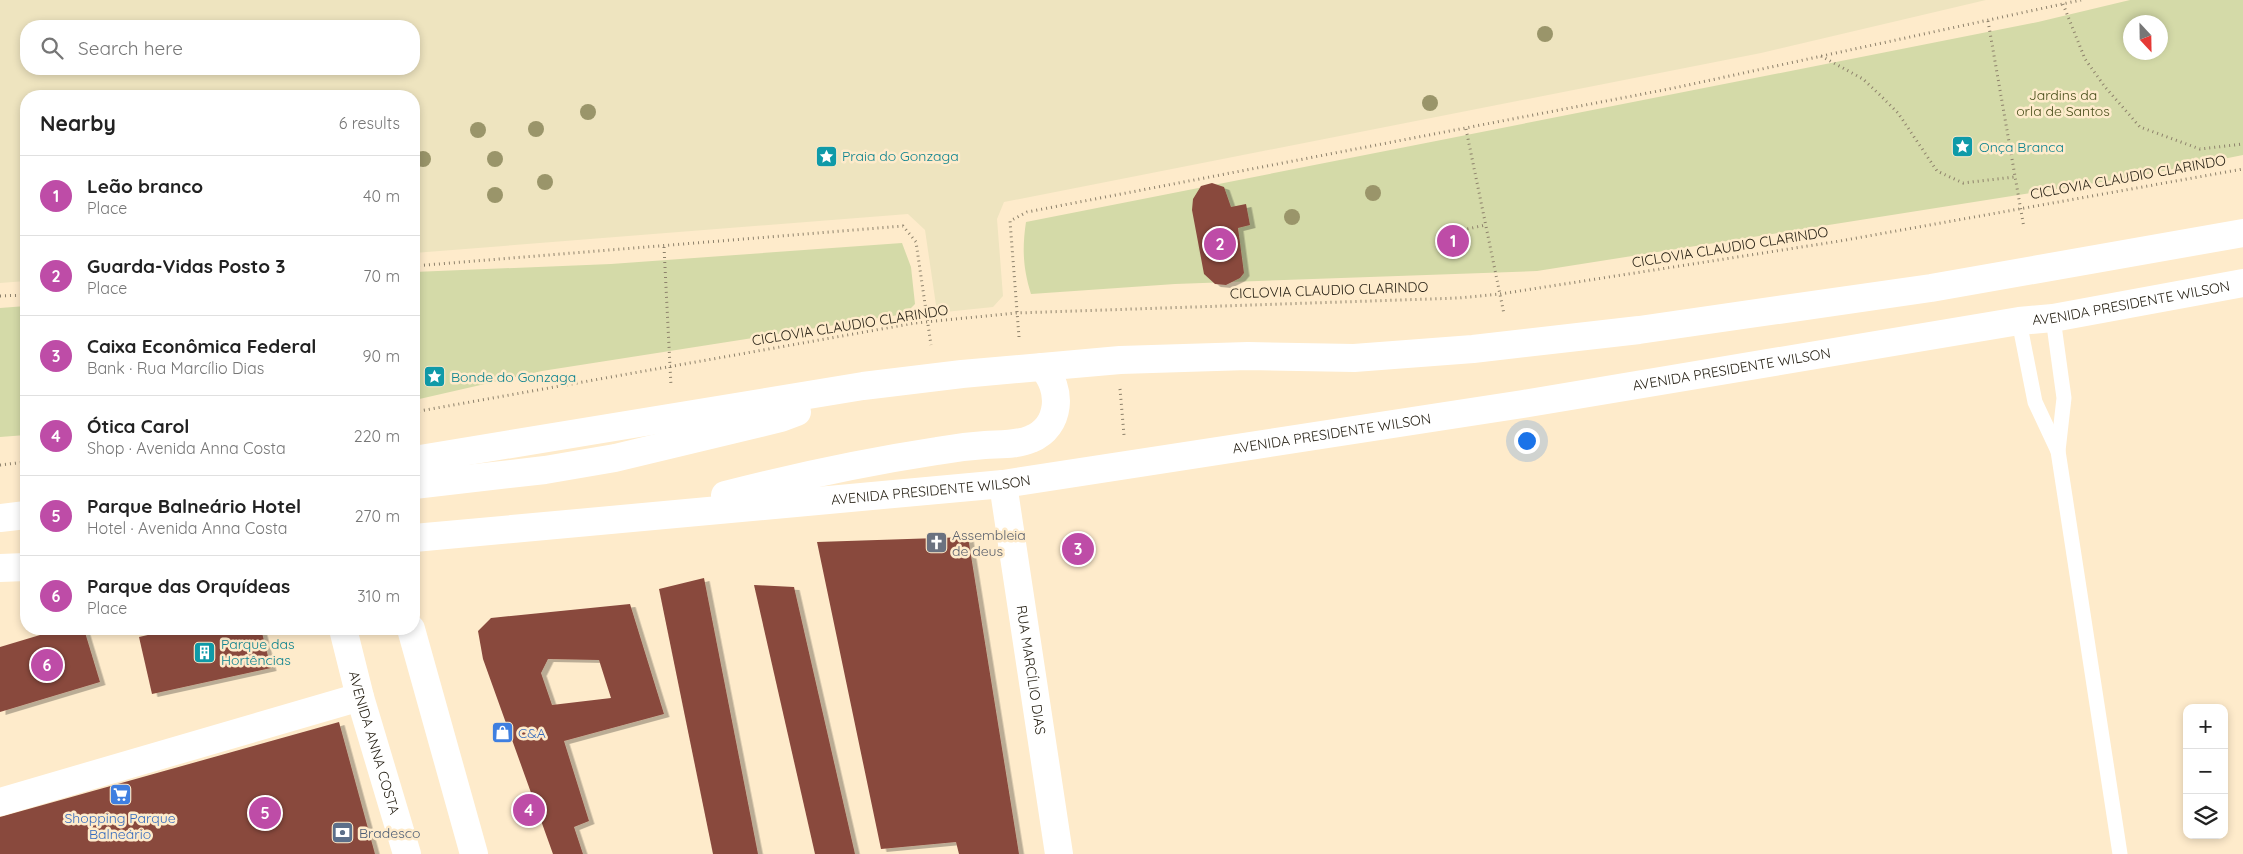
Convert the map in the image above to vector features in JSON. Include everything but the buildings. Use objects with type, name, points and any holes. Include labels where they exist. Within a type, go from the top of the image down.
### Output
[{"type":"main road","points":[[420,459],[863,386],[1042,367],[1120,360],[1248,356],[1354,358],[1473,349],[1639,330],[1931,288],[2243,233]]},
{"type":"main road","name":"AVENIDA PRESIDENTE WILSON","points":[[420,537],[1003,484],[1552,399],[2019,321],[2053,318],[2243,283]]},
{"type":"main road","points":[[638,517],[802,476],[877,460],[965,446],[1031,439],[1046,428],[1056,409],[1055,390],[1048,373],[1042,367]]},
{"type":"main road","points":[[420,485],[545,470],[616,458],[781,418],[863,386]]},
{"type":"main road","name":"RUA MARCÍLIO DIAS","points":[[1003,484],[1059,854]]},
{"type":"main road","points":[[0,518],[20,516]]},
{"type":"main road","points":[[420,548],[443,535]]},
{"type":"main road","points":[[0,568],[20,567]]},
{"type":"main road","name":"AVENIDA ANNA COSTA","points":[[345,635],[360,697],[407,854]]},
{"type":"main road","points":[[413,635],[474,854]]},
{"type":"main road","points":[[0,802],[360,697]]},
{"type":"lane","points":[[2053,318],[2064,398],[2058,451],[2120,854]]},
{"type":"lane","points":[[2019,321],[2035,402],[2058,451]]},
{"type":"path","points":[[1019,337],[1010,221],[1027,212],[1674,88],[2081,0]]},
{"type":"path","points":[[2063,4],[2085,59],[2140,127],[2200,149],[2243,144]]},
{"type":"path","points":[[1988,21],[2024,228]]},
{"type":"path","points":[[1821,56],[1863,79],[1880,95],[1898,113],[1937,171],[1963,183],[2014,177]]},
{"type":"path","points":[[1466,128],[1504,316]]},
{"type":"path","name":"CICLOVIA CLAUDIO CLARINDO","points":[[420,411],[928,322],[1016,313],[1459,298],[1500,294],[1840,241],[2243,168]]},
{"type":"path","points":[[1438,235],[1486,225]]},
{"type":"path","points":[[420,266],[903,226],[916,242],[931,345]]},
{"type":"path","points":[[664,247],[668,367],[671,388]]},
{"type":"path","points":[[0,296],[20,294]]},
{"type":"path","points":[[1120,360],[1120,394],[1127,466]]},
{"type":"path","points":[[0,465],[20,463]]},
{"type":"green space","name":"Jardins da orla de Santos","points":[[2130,0],[2243,0],[2243,155],[2133,177],[1537,271],[1175,284],[1031,294],[1024,258],[1026,222],[2038,22]]},
{"type":"green space","points":[[902,243],[911,267],[915,304],[905,314],[542,371],[420,399],[420,272],[611,264]]},
{"type":"green space","points":[[20,306],[20,435],[0,437],[0,308]]},
{"type":"sand","name":"Praia do Gonzaga","points":[[0,0],[1986,0],[1761,53],[1004,202],[997,219],[1003,296],[993,307],[945,312],[936,305],[925,230],[908,214],[420,253],[420,90],[20,90],[20,281],[0,283]]},
{"type":"place","name":"Onça Branca","points":[[1963,147]]},
{"type":"place","name":"Praia do Gonzaga","points":[[826,156]]},
{"type":"place","name":"Leão branco","points":[[1453,241]]},
{"type":"place","name":"Guarda-Vidas Posto 3","points":[[1220,244]]},
{"type":"place","name":"Bonde do Gonzaga","points":[[435,377]]},
{"type":"place","name":"Assembleia de deus","points":[[936,543]]},
{"type":"place","name":"Caixa Econômica Federal","points":[[1078,549]]},
{"type":"place","name":"Parque das Hortências","points":[[205,652]]},
{"type":"place","name":"Parque das Orquídeas","points":[[47,665]]},
{"type":"place","name":"C&A","points":[[502,733]]},
{"type":"place","name":"Shopping Parque Balneário","points":[[120,795]]},
{"type":"place","name":"Ótica Carol","points":[[529,810]]},
{"type":"place","name":"Parque Balneário Hotel","points":[[265,813]]},
{"type":"place","name":"Bradesco","points":[[343,833]]}]
